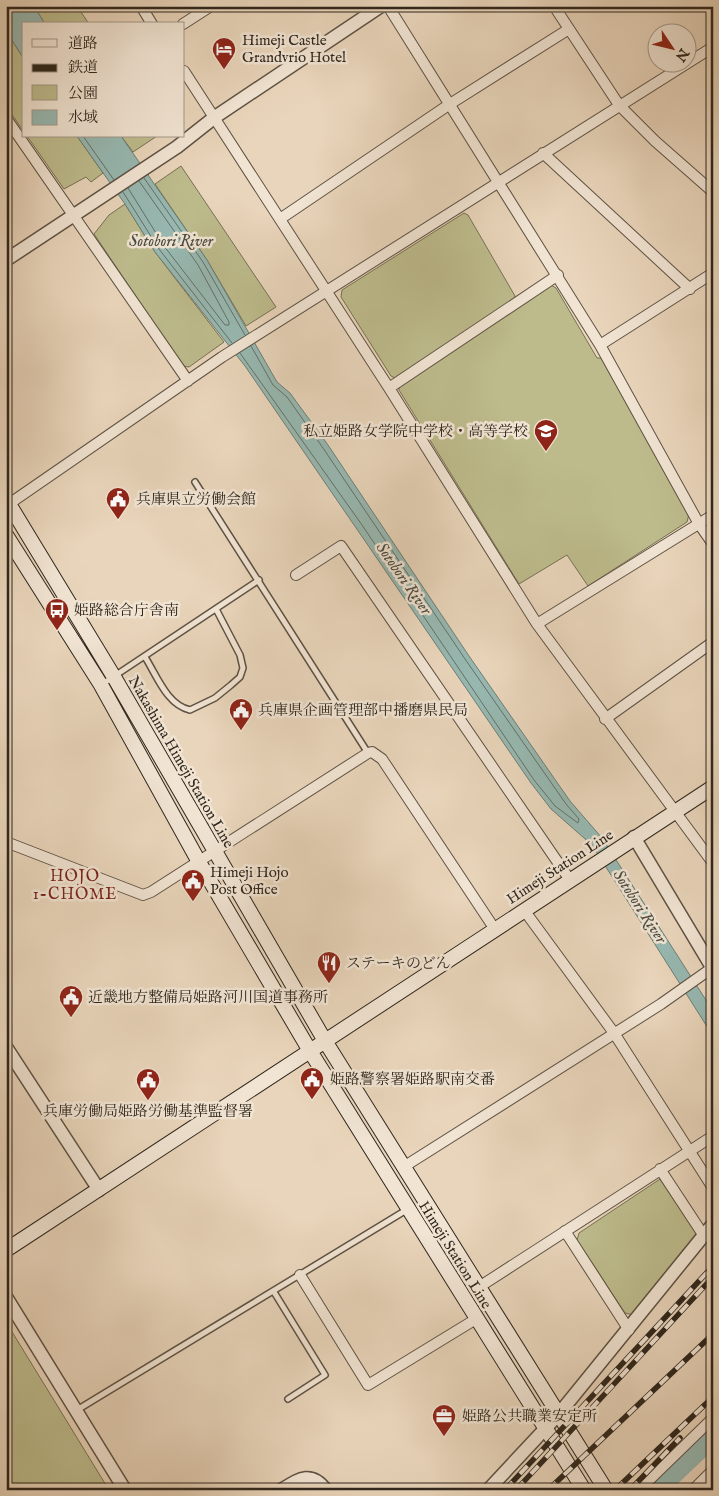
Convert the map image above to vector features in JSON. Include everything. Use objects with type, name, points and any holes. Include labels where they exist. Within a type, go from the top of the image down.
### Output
[{"type":"main road","name":"Nakashima Himeji Station Line","points":[[7,503],[114,677],[325,1041]]},
{"type":"main road","name":"Nakashima Himeji Station Line","points":[[6,536],[101,685],[199,862],[310,1051]]},
{"type":"main road","name":"Himeji Station Line","points":[[584,1490],[310,1051],[494,928],[713,787]]},
{"type":"main road","name":"Himeji Station Line","points":[[325,1041],[405,1166],[606,1490]]},
{"type":"main road","points":[[6,1250],[310,1051]]},
{"type":"street","points":[[142,6],[151,22]]},
{"type":"street","points":[[185,23],[210,6]]},
{"type":"street","points":[[6,260],[177,147],[215,117],[381,6]]},
{"type":"street","points":[[388,6],[600,345],[699,524],[713,544]]},
{"type":"street","points":[[554,6],[619,105],[655,141],[713,192]]},
{"type":"street","points":[[280,219],[450,104],[569,29]]},
{"type":"street","points":[[7,503],[222,357],[713,47]]},
{"type":"street","points":[[185,72],[389,388],[537,624],[713,864]]},
{"type":"street","points":[[6,118],[188,381]]},
{"type":"street","points":[[543,154],[690,289]]},
{"type":"street","points":[[600,345],[713,273]]},
{"type":"street","points":[[389,388],[558,276]]},
{"type":"street","points":[[537,624],[713,515]]},
{"type":"street","points":[[296,575],[341,546],[570,880]]},
{"type":"street","points":[[605,719],[713,642]]},
{"type":"street","points":[[6,842],[142,895],[199,862],[368,753],[377,753],[494,928]]},
{"type":"street","points":[[405,1166],[713,969],[634,837]]},
{"type":"street","points":[[524,910],[614,1034],[713,1188]]},
{"type":"street","points":[[6,1048],[99,1190]]},
{"type":"street","points":[[480,1287],[713,1136]]},
{"type":"street","points":[[660,1169],[704,1236]]},
{"type":"street","points":[[488,1490],[558,1415],[629,1330],[713,1224]]},
{"type":"street","points":[[565,1231],[629,1330]]},
{"type":"street","points":[[300,1275],[368,1385],[476,1319]]},
{"type":"street","points":[[6,1297],[125,1490]]},
{"type":"street","points":[[639,1490],[713,1418]]},
{"type":"street","points":[[693,1490],[713,1470]]},
{"type":"street","points":[[281,1490],[303,1478],[318,1481],[326,1490]]},
{"type":"lane","points":[[195,482],[368,753]]},
{"type":"lane","points":[[101,685],[258,580]]},
{"type":"lane","points":[[145,657],[170,697],[183,708],[190,710],[215,698],[240,676],[243,668],[240,655],[216,609]]},
{"type":"lane","points":[[76,1411],[408,1209]]},
{"type":"lane","points":[[274,1292],[326,1374],[288,1399]]},
{"type":"green space","points":[[34,6],[77,6],[88,22],[44,22]]},
{"type":"green space","points":[[6,31],[22,56],[22,129],[6,106]]},
{"type":"green space","points":[[28,138],[78,138],[103,173],[91,182],[86,177],[64,189]]},
{"type":"green space","points":[[122,138],[154,138],[133,152]]},
{"type":"green space","points":[[181,166],[276,307],[246,326],[207,260],[155,184]]},
{"type":"green space","points":[[125,204],[155,252],[224,342],[189,367],[183,366],[94,234],[109,215]]},
{"type":"green space","points":[[464,213],[468,215],[515,296],[514,301],[395,378],[391,376],[341,297],[342,290]]},
{"type":"green space","name":"私立姫路女学院中学校・高等学校","points":[[551,285],[556,288],[597,358],[601,358],[689,514],[687,522],[588,586],[567,555],[519,584],[399,390],[399,385]]},
{"type":"green space","points":[[660,1179],[696,1233],[695,1237],[633,1315],[625,1313],[577,1240],[579,1233]]},
{"type":"green space","points":[[6,1322],[109,1490],[6,1490]]},
{"type":"water","points":[[6,6],[34,6],[44,22],[22,22],[22,56],[6,31]]},
{"type":"water","points":[[78,138],[122,138],[207,260],[277,382],[290,393],[328,445],[469,656],[570,801],[602,838],[713,1011],[713,1036],[592,845],[551,809],[531,783],[245,366],[155,252],[125,204]]},
{"type":"waterway","name":"Sotobori River","points":[[655,1490],[713,1435]]},
{"type":"railway","points":[[505,1490],[713,1266]]},
{"type":"railway","points":[[516,1490],[713,1277]]},
{"type":"railway","points":[[548,1490],[713,1334]]},
{"type":"railway","points":[[615,1490],[713,1397]]},
{"type":"railway","points":[[630,1490],[680,1438]]},
{"type":"place","name":"Himeji Castle Grandvrio Hotel","points":[[224,70]]},
{"type":"place","name":"私立姫路女学院中学校・高等学校","points":[[546,452]]},
{"type":"place","name":"兵庫県立労働会館","points":[[118,520]]},
{"type":"place","name":"姫路総合庁舎南","points":[[57,631]]},
{"type":"place","name":"兵庫県企画管理部中播磨県民局","points":[[241,731]]},
{"type":"place","name":"Himeji Hojo Post Office","points":[[193,902]]},
{"type":"place","name":"ステーキのどん","points":[[329,984]]},
{"type":"place","name":"近畿地方整備局姫路河川国道事務所","points":[[71,1018]]},
{"type":"place","name":"姫路警察署姫路駅南交番","points":[[312,1100]]},
{"type":"place","name":"兵庫労働局姫路労働基準監督署","points":[[148,1101]]},
{"type":"place","name":"姫路公共職業安定所","points":[[444,1437]]},
{"type":"district","name":"HOJO 1-CHOME","points":[[75,886]]}]
